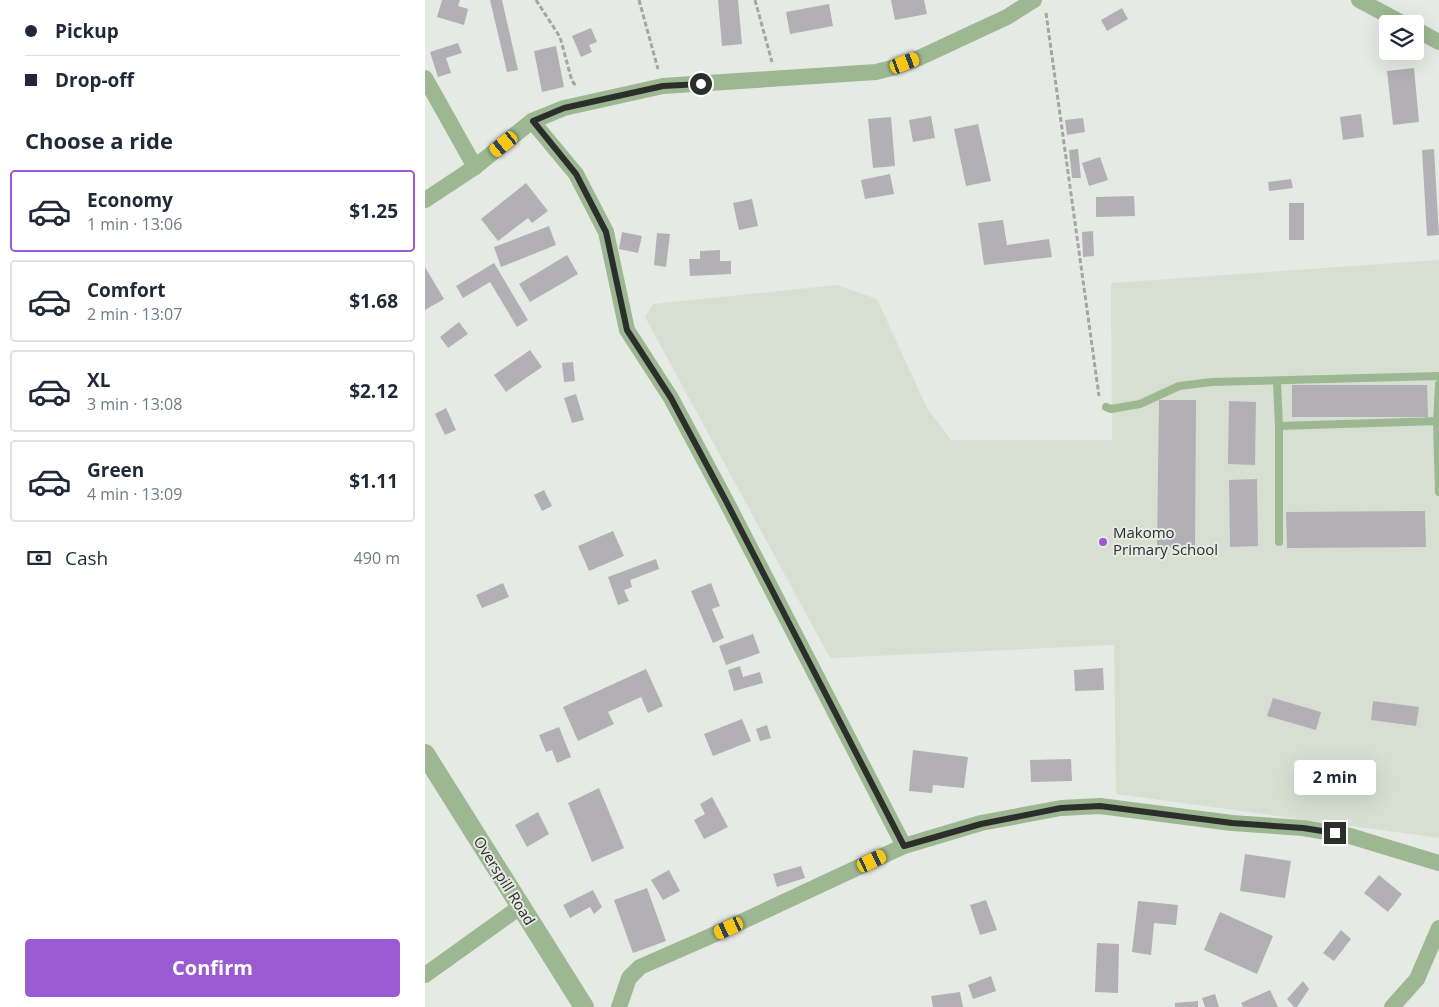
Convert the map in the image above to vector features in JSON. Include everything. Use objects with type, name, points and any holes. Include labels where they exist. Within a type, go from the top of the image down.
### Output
[{"type":"street","points":[[1359,0],[1387,15]]},
{"type":"street","points":[[425,200],[475,167],[533,121],[564,108],[663,86],[876,72],[919,58],[1007,17],[1040,5]]},
{"type":"street","points":[[1424,34],[1439,42]]},
{"type":"street","points":[[425,78],[475,167]]},
{"type":"street","points":[[533,121],[576,174],[606,232],[627,330],[671,398],[731,510],[904,846]]},
{"type":"street","name":"Overspill Road","points":[[425,754],[584,1007]]},
{"type":"street","points":[[619,1007],[629,978],[640,967],[731,928],[904,846],[981,824],[1061,808],[1100,806],[1232,823],[1303,828],[1350,836],[1439,863]]},
{"type":"street","points":[[425,975],[520,907]]},
{"type":"street","points":[[1392,1007],[1417,980],[1439,928]]},
{"type":"lane","points":[[1106,407],[1111,409],[1140,404],[1179,386],[1212,382],[1439,376]]},
{"type":"lane","points":[[1277,381],[1279,542]]},
{"type":"lane","points":[[1439,384],[1439,492]]},
{"type":"lane","points":[[1279,426],[1438,421]]},
{"type":"path","points":[[536,0],[560,37],[572,81],[591,103]]},
{"type":"path","points":[[639,0],[663,86]]},
{"type":"path","points":[[755,0],[777,78]]},
{"type":"path","points":[[1040,5],[1097,388],[1101,400],[1106,407]]},
{"type":"shaded area","name":"Makomo Primary School","points":[[1439,260],[1439,838],[1116,794],[1114,645],[830,658],[645,317],[653,304],[837,285],[877,299],[927,408],[951,440],[1112,440],[1111,283]]},
{"type":"building","points":[[442,0],[460,0],[458,6],[468,9],[464,25],[437,17]]},
{"type":"building","points":[[490,0],[502,0],[518,70],[507,72]]},
{"type":"building","points":[[718,0],[738,0],[742,44],[722,46]]},
{"type":"building","points":[[891,0],[924,0],[927,14],[895,20]]},
{"type":"building","points":[[829,4],[833,26],[790,34],[786,12]]},
{"type":"building","points":[[1122,8],[1128,19],[1107,31],[1101,20]]},
{"type":"building","points":[[591,28],[597,42],[589,45],[592,52],[581,57],[572,36]]},
{"type":"building","points":[[458,43],[462,53],[446,58],[451,73],[438,77],[430,52]]},
{"type":"building","points":[[556,46],[564,87],[542,92],[534,51]]},
{"type":"building","points":[[1414,68],[1419,122],[1393,125],[1387,71]]},
{"type":"building","points":[[1361,114],[1364,137],[1343,140],[1340,117]]},
{"type":"building","points":[[931,116],[935,138],[913,142],[909,120]]},
{"type":"building","points":[[891,117],[895,166],[873,168],[868,119]]},
{"type":"building","points":[[1083,118],[1085,132],[1067,135],[1065,120]]},
{"type":"building","points":[[978,124],[991,181],[966,186],[954,129]]},
{"type":"building","points":[[1078,149],[1081,178],[1072,178],[1069,150]]},
{"type":"building","points":[[1434,149],[1439,235],[1427,236],[1422,150]]},
{"type":"building","points":[[1100,157],[1108,180],[1089,186],[1082,163]]},
{"type":"building","points":[[890,174],[894,194],[865,199],[861,180]]},
{"type":"building","points":[[1291,179],[1293,188],[1269,191],[1268,182]]},
{"type":"building","points":[[526,183],[548,211],[532,223],[528,218],[498,241],[481,219]]},
{"type":"building","points":[[1134,196],[1135,216],[1096,217],[1096,197]]},
{"type":"building","points":[[752,199],[758,226],[739,230],[733,203]]},
{"type":"building","points":[[1289,203],[1304,203],[1304,240],[1289,240]]},
{"type":"building","points":[[1003,220],[1007,245],[1049,239],[1052,257],[984,265],[978,223]]},
{"type":"building","points":[[549,226],[556,245],[501,267],[494,247]]},
{"type":"building","points":[[1093,231],[1094,256],[1083,257],[1082,232]]},
{"type":"building","points":[[622,232],[642,236],[638,253],[619,249]]},
{"type":"building","points":[[657,233],[670,234],[666,267],[654,265]]},
{"type":"building","points":[[720,250],[720,261],[731,261],[731,274],[690,276],[689,259],[700,259],[700,251]]},
{"type":"building","points":[[567,255],[578,274],[530,302],[519,284]]},
{"type":"building","points":[[494,263],[528,320],[517,327],[490,282],[463,298],[456,286]]},
{"type":"building","points":[[425,267],[444,299],[425,310]]},
{"type":"building","points":[[459,322],[468,334],[448,348],[440,337]]},
{"type":"building","points":[[530,350],[542,367],[506,392],[494,375]]},
{"type":"building","points":[[573,362],[575,381],[564,382],[562,363]]},
{"type":"building","points":[[1292,385],[1427,385],[1428,417],[1292,417]]},
{"type":"building","points":[[576,394],[584,420],[572,423],[564,398]]},
{"type":"building","points":[[1159,400],[1196,400],[1195,548],[1157,547]]},
{"type":"building","points":[[1229,401],[1256,402],[1255,465],[1228,464]]},
{"type":"building","points":[[446,408],[456,430],[445,435],[435,414]]},
{"type":"building","points":[[1257,479],[1258,546],[1230,547],[1229,480]]},
{"type":"building","points":[[544,490],[552,506],[542,511],[534,495]]},
{"type":"building","points":[[1425,511],[1426,547],[1287,548],[1286,512]]},
{"type":"building","points":[[613,531],[624,556],[589,571],[578,546]]},
{"type":"building","points":[[656,559],[659,569],[630,580],[632,587],[624,590],[629,601],[618,605],[608,577]]},
{"type":"building","points":[[503,583],[509,597],[482,608],[476,595]]},
{"type":"building","points":[[711,583],[720,606],[712,609],[724,638],[713,643],[691,591]]},
{"type":"building","points":[[753,634],[760,653],[726,665],[719,646]]},
{"type":"building","points":[[740,666],[743,677],[760,672],[763,683],[734,691],[728,670]]},
{"type":"building","points":[[1103,668],[1104,690],[1075,691],[1074,670]]},
{"type":"building","points":[[646,669],[663,706],[648,713],[641,697],[608,712],[614,724],[578,741],[563,707]]},
{"type":"building","points":[[1273,698],[1321,712],[1316,730],[1267,716]]},
{"type":"building","points":[[1373,701],[1419,707],[1416,726],[1371,720]]},
{"type":"building","points":[[742,719],[751,741],[713,756],[704,734]]},
{"type":"building","points":[[767,725],[771,738],[760,741],[756,729]]},
{"type":"building","points":[[559,727],[571,757],[557,763],[552,750],[546,752],[539,735]]},
{"type":"building","points":[[913,750],[968,757],[964,788],[933,785],[932,793],[909,791]]},
{"type":"building","points":[[1071,759],[1072,781],[1031,782],[1030,760]]},
{"type":"building","points":[[599,788],[624,848],[592,862],[568,803]]},
{"type":"building","points":[[712,797],[728,827],[704,839],[694,820],[705,814],[700,804]]},
{"type":"building","points":[[538,812],[549,834],[527,847],[515,825]]},
{"type":"building","points":[[1245,854],[1291,861],[1285,898],[1240,891]]},
{"type":"building","points":[[801,866],[805,878],[777,887],[773,874]]},
{"type":"building","points":[[669,870],[680,891],[663,900],[651,880]]},
{"type":"building","points":[[1379,875],[1402,894],[1388,912],[1364,893]]},
{"type":"building","points":[[647,888],[666,941],[633,953],[614,900]]},
{"type":"building","points":[[593,890],[602,907],[594,914],[590,907],[570,918],[563,905]]},
{"type":"building","points":[[986,900],[997,930],[980,935],[970,905]]},
{"type":"building","points":[[1138,901],[1178,905],[1176,925],[1154,923],[1151,955],[1132,952]]},
{"type":"building","points":[[1220,912],[1273,936],[1257,974],[1204,950]]},
{"type":"building","points":[[1341,930],[1351,939],[1334,961],[1323,953]]},
{"type":"building","points":[[1097,943],[1119,944],[1118,993],[1095,992]]},
{"type":"building","points":[[991,976],[996,991],[973,999],[968,985]]},
{"type":"building","points":[[1303,981],[1309,989],[1297,1007],[1294,1007],[1287,999]]},
{"type":"building","points":[[1270,990],[1278,1007],[1243,1007],[1241,1003]]},
{"type":"building","points":[[960,992],[963,1007],[933,1007],[931,996]]},
{"type":"building","points":[[1215,994],[1219,1007],[1205,1007],[1202,998]]},
{"type":"building","points":[[1198,1001],[1198,1007],[1175,1007],[1175,1003]]},
{"type":"place","name":"Makomo Primary School","points":[[1103,542]]},
{"type":"route","points":[[701,84],[663,86],[564,108],[533,121],[576,174],[599,218],[606,232],[627,330],[671,398],[904,846],[981,824],[1061,808],[1100,806],[1232,823],[1303,828],[1335,833]]}]
